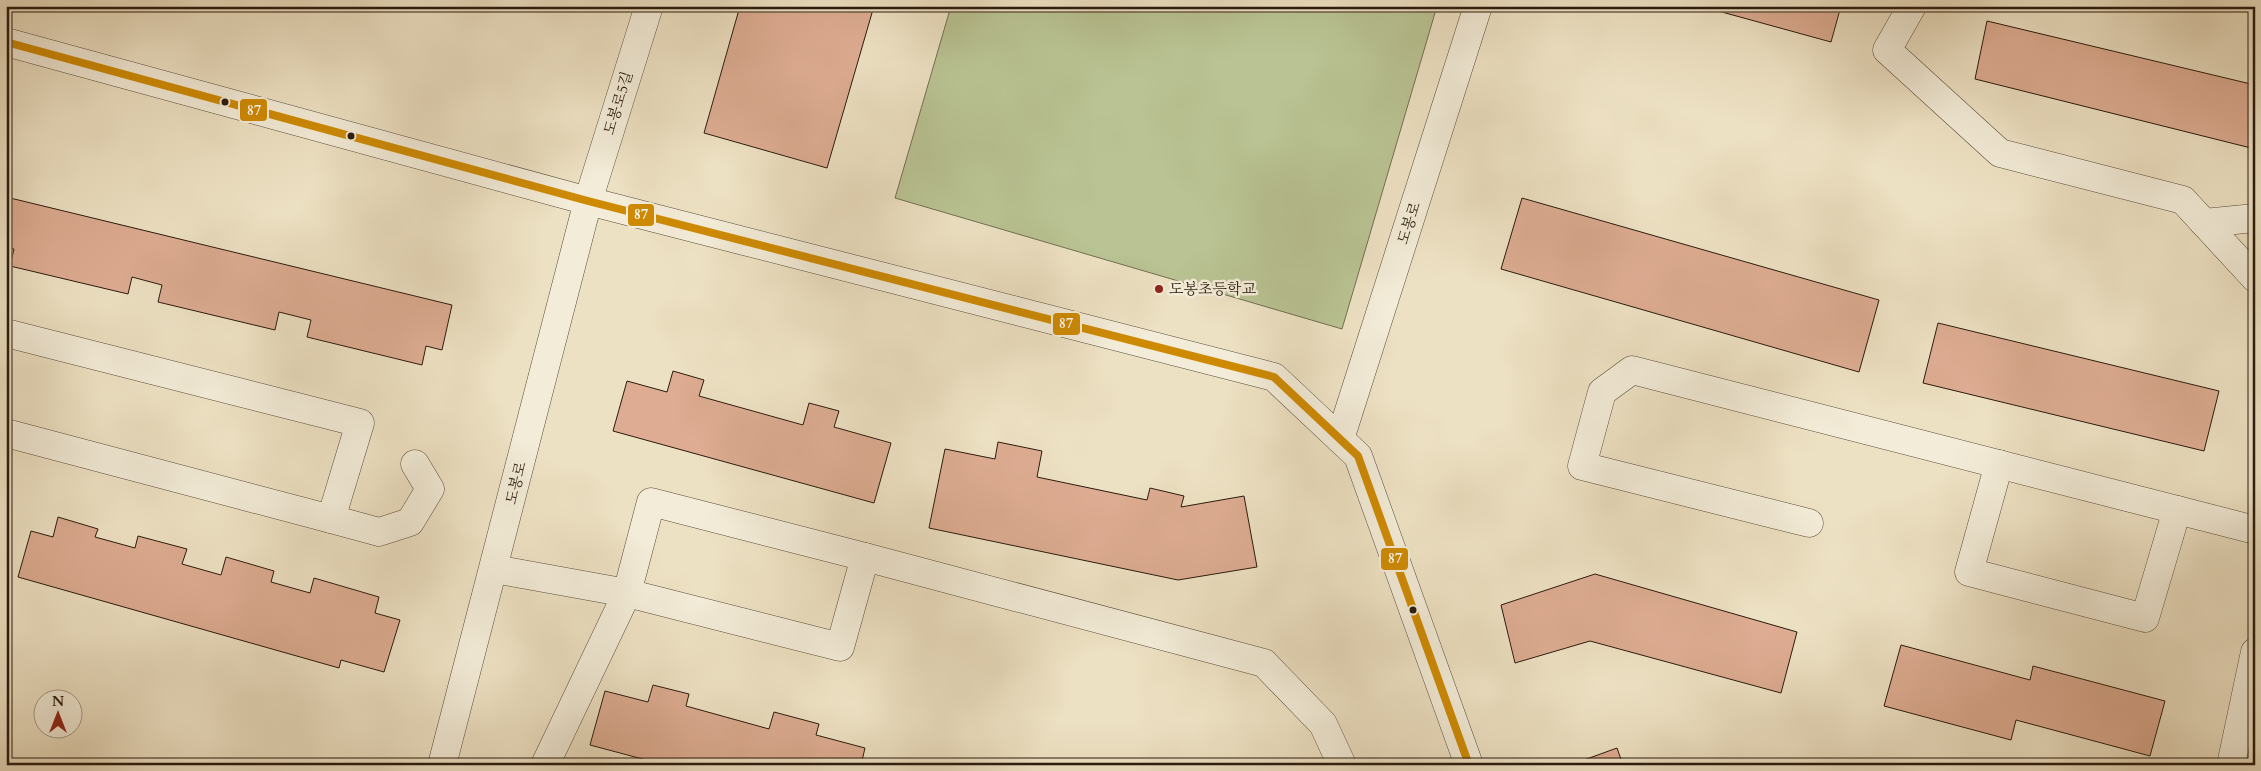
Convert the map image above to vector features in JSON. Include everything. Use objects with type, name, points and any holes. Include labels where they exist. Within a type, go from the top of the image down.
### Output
[{"type":"street","name":"도봉로5길","points":[[588,201],[649,6]]},
{"type":"street","name":"도봉로","points":[[1340,439],[1478,6]]},
{"type":"street","points":[[1912,6],[1887,50],[2000,153],[2183,200],[2255,278]]},
{"type":"street","points":[[6,42],[588,201],[1274,377],[1358,456],[1469,765]]},
{"type":"street","name":"도봉로","points":[[442,765],[588,201]]},
{"type":"street","points":[[2204,222],[2255,218]]},
{"type":"street","points":[[6,333],[360,423],[331,519]]},
{"type":"street","points":[[1809,523],[1582,466],[1602,392],[1632,370],[2255,530]]},
{"type":"street","points":[[6,433],[379,532],[410,522],[430,489],[415,464]]},
{"type":"street","points":[[1999,464],[1969,572],[2145,618],[2177,510]]},
{"type":"street","points":[[546,765],[627,593],[651,502],[1264,663],[1323,724],[1342,765]]},
{"type":"street","points":[[494,568],[627,593],[840,647],[865,557]]},
{"type":"street","points":[[2231,765],[2255,652]]},
{"type":"green space","points":[[951,6],[1437,6],[1342,329],[895,198]]},
{"type":"building","points":[[740,6],[874,6],[827,168],[704,133]]},
{"type":"building","points":[[1700,6],[1841,6],[1831,42]]},
{"type":"building","points":[[1987,21],[2255,85],[2255,149],[1975,79]]},
{"type":"building","points":[[6,197],[452,305],[442,350],[426,346],[422,365],[307,337],[311,320],[279,312],[275,330],[158,302],[162,285],[132,277],[128,294],[10,266],[14,249],[6,247]]},
{"type":"building","points":[[1522,198],[1879,300],[1859,372],[1501,269]]},
{"type":"building","points":[[1938,323],[2219,391],[2204,451],[1923,383]]},
{"type":"building","points":[[673,371],[704,380],[699,396],[803,425],[809,403],[839,411],[834,427],[891,443],[874,503],[613,431],[627,381],[667,392]]},
{"type":"building","points":[[998,442],[1042,451],[1037,477],[1147,500],[1150,488],[1184,496],[1181,507],[1244,496],[1257,567],[1178,580],[929,528],[945,449],[995,459]]},
{"type":"building","points":[[58,517],[98,529],[95,537],[135,548],[138,536],[187,549],[182,564],[221,575],[226,557],[274,571],[271,582],[310,593],[314,578],[379,597],[375,613],[400,620],[384,672],[341,660],[339,668],[18,577],[31,531],[53,537]]},
{"type":"building","points":[[1595,574],[1797,632],[1781,693],[1590,641],[1515,663],[1501,605]]},
{"type":"building","points":[[1901,645],[2030,680],[2033,666],[2165,701],[2150,756],[2016,720],[2011,740],[1884,706]]},
{"type":"building","points":[[653,685],[689,694],[686,706],[769,729],[774,712],[819,724],[816,735],[865,748],[861,765],[665,765],[590,745],[605,691],[648,702]]},
{"type":"building","points":[[1617,748],[1623,765],[1570,765]]},
{"type":"transit line","name":"87","points":[[6,42],[588,201],[1274,377],[1358,456],[1469,765]]},
{"type":"place","name":"도봉초등학교","points":[[1159,289]]}]
